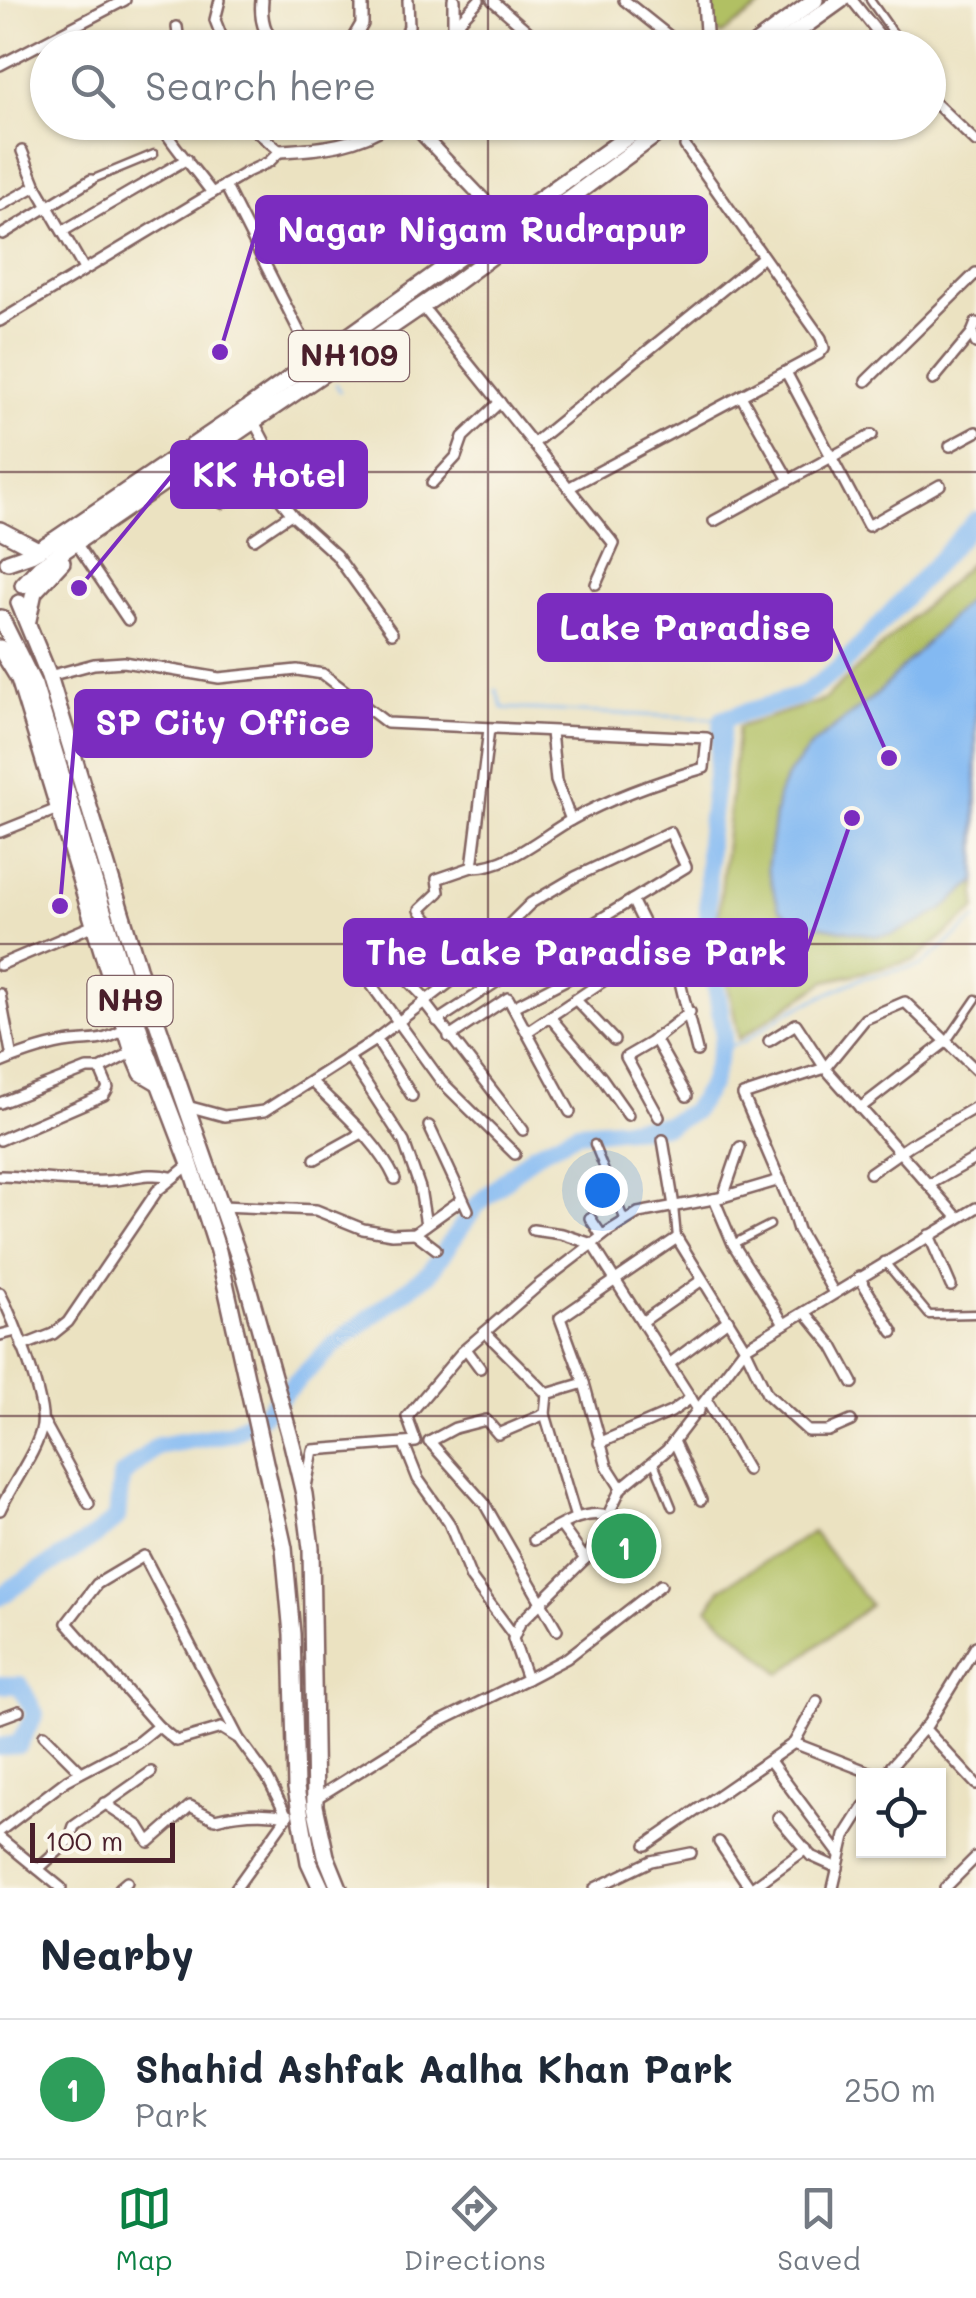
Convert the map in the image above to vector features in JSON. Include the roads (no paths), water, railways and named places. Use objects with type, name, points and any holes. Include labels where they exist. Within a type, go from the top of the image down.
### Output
[{"type":"highway","points":[[774,30],[814,0]]},
{"type":"highway","points":[[799,30],[841,0]]},
{"type":"highway","name":"NH109","points":[[513,232],[621,140]]},
{"type":"highway","name":"NH109","points":[[23,585],[126,499],[647,140]]},
{"type":"highway","name":"NH109","points":[[2,559],[38,550],[194,462],[251,415],[422,306],[449,277]]},
{"type":"highway","points":[[0,530],[38,550]]},
{"type":"highway","points":[[28,620],[34,592],[76,543]]},
{"type":"highway","points":[[2,559],[20,575],[23,585],[19,603]]},
{"type":"highway","name":"NH9","points":[[321,1888],[310,1862],[298,1801],[290,1599],[284,1548],[246,1387],[218,1250],[197,1162],[185,1105],[144,987],[49,676],[19,603],[1,618],[34,685],[65,806],[131,1027],[139,1049],[159,1083],[197,1162],[222,1206],[292,1444],[312,1548],[316,1798],[326,1856],[340,1888]]},
{"type":"highway","points":[[0,648],[19,680],[65,806]]},
{"type":"street","points":[[66,30],[125,0]]},
{"type":"street","points":[[220,0],[216,20],[220,30]]},
{"type":"street","points":[[262,0],[261,19],[265,30]]},
{"type":"street","points":[[358,30],[362,0]]},
{"type":"street","points":[[407,30],[408,0]]},
{"type":"street","points":[[454,0],[454,28]]},
{"type":"street","points":[[454,28],[479,0]]},
{"type":"street","points":[[492,0],[527,30]]},
{"type":"street","points":[[624,0],[662,30]]},
{"type":"street","points":[[852,0],[876,30]]},
{"type":"street","points":[[870,0],[891,30]]},
{"type":"street","points":[[700,3],[704,30]]},
{"type":"street","points":[[0,64],[30,49]]},
{"type":"street","points":[[946,113],[976,142]]},
{"type":"street","points":[[168,140],[212,193]]},
{"type":"street","points":[[269,140],[280,151]]},
{"type":"street","points":[[0,321],[269,162],[280,151],[360,140]]},
{"type":"street","points":[[427,140],[513,232]]},
{"type":"street","points":[[570,488],[824,348],[685,146]]},
{"type":"street","points":[[22,150],[36,186],[84,270]]},
{"type":"street","points":[[3,234],[91,180],[154,154]]},
{"type":"street","points":[[63,231],[187,158]]},
{"type":"street","points":[[225,185],[307,347]]},
{"type":"street","points":[[0,206],[36,186]]},
{"type":"street","points":[[534,443],[763,258]]},
{"type":"street","points":[[866,381],[976,273]]},
{"type":"street","points":[[422,306],[614,544],[596,584]]},
{"type":"street","points":[[933,380],[974,333]]},
{"type":"street","points":[[786,372],[868,526],[940,485]]},
{"type":"street","points":[[741,396],[788,480]]},
{"type":"street","points":[[432,483],[456,457],[462,437],[500,402]]},
{"type":"street","points":[[194,462],[222,504],[266,482],[275,472],[276,462],[251,415]]},
{"type":"street","points":[[950,446],[976,432]]},
{"type":"street","points":[[714,521],[872,435]]},
{"type":"street","points":[[266,482],[291,514],[336,555],[392,634]]},
{"type":"street","points":[[254,538],[291,514]]},
{"type":"street","points":[[76,543],[128,620]]},
{"type":"street","points":[[49,676],[94,664],[124,662],[219,678],[296,670],[323,674],[387,723],[707,738],[704,768],[653,782],[571,820],[486,867],[472,866],[437,879],[439,892],[420,910],[466,967]]},
{"type":"street","points":[[472,866],[489,728]]},
{"type":"street","points":[[550,732],[556,780],[571,820]]},
{"type":"street","points":[[0,832],[65,806]]},
{"type":"street","points":[[185,1105],[224,1116],[264,1111],[376,1039],[426,1001],[531,903],[574,877],[670,832],[686,867],[553,948]]},
{"type":"street","points":[[632,900],[662,960]]},
{"type":"street","points":[[0,965],[99,923]]},
{"type":"street","points":[[513,1007],[610,957],[618,971]]},
{"type":"street","points":[[386,958],[426,1001],[449,1037],[523,1130]]},
{"type":"street","points":[[527,1032],[618,971],[667,959],[690,1012],[697,1050]]},
{"type":"street","points":[[437,1021],[508,975]]},
{"type":"street","points":[[365,976],[441,1081],[515,1154]]},
{"type":"street","points":[[0,994],[12,1058]]},
{"type":"street","points":[[449,1037],[508,998],[570,1112]]},
{"type":"street","points":[[860,1108],[947,1041],[976,999]]},
{"type":"street","points":[[576,1000],[614,1040]]},
{"type":"street","points":[[834,1293],[798,1230],[743,1095],[825,1068],[865,1019],[905,1002],[976,1070]]},
{"type":"street","points":[[659,1117],[626,1057],[690,1012]]},
{"type":"street","points":[[550,1016],[628,1114]]},
{"type":"street","points":[[769,1041],[796,1024],[825,1068],[958,1218]]},
{"type":"street","points":[[0,1063],[71,1042],[101,1042],[131,1027]]},
{"type":"street","points":[[376,1039],[412,1096]]},
{"type":"street","points":[[655,1039],[687,1096]]},
{"type":"street","points":[[0,1103],[87,1069],[100,1068],[139,1049]]},
{"type":"street","points":[[967,1061],[976,1052]]},
{"type":"street","points":[[349,1057],[404,1142],[420,1188],[426,1226]]},
{"type":"street","points":[[0,1140],[104,1095],[108,1088],[100,1068]]},
{"type":"street","points":[[311,1081],[387,1162],[395,1179]]},
{"type":"street","points":[[870,1174],[976,1107]]},
{"type":"street","points":[[430,1126],[468,1210]]},
{"type":"street","points":[[316,1159],[362,1133]]},
{"type":"street","points":[[663,1140],[677,1238],[745,1348],[767,1394],[808,1431],[828,1431],[851,1421]]},
{"type":"street","points":[[594,1144],[625,1221]]},
{"type":"street","points":[[740,1147],[719,1198],[733,1244],[784,1324]]},
{"type":"street","points":[[930,1184],[976,1158]]},
{"type":"street","points":[[22,1346],[52,1334],[68,1322],[156,1191],[170,1176],[197,1162]]},
{"type":"street","points":[[0,1176],[54,1182],[111,1181],[153,1173],[170,1176]]},
{"type":"street","points":[[416,1442],[407,1417],[466,1348],[602,1236],[638,1213],[719,1198],[780,1180]]},
{"type":"street","points":[[222,1206],[316,1210],[363,1228],[392,1234],[416,1233],[461,1200]]},
{"type":"street","points":[[514,1636],[520,1623],[586,1560],[622,1488],[674,1442],[745,1348],[929,1235],[975,1212]]},
{"type":"street","points":[[590,1218],[602,1236]]},
{"type":"street","points":[[733,1244],[770,1226]]},
{"type":"street","points":[[533,1230],[592,1244],[699,1411]]},
{"type":"street","points":[[416,1233],[436,1249]]},
{"type":"street","points":[[929,1235],[950,1286]]},
{"type":"street","points":[[622,1488],[606,1466],[584,1384],[560,1318],[677,1238]]},
{"type":"street","points":[[884,1262],[929,1315],[976,1314]]},
{"type":"street","points":[[860,1277],[893,1332]]},
{"type":"street","points":[[642,1322],[702,1280]]},
{"type":"street","points":[[0,1293],[22,1346],[42,1419],[89,1504]]},
{"type":"street","points":[[805,1312],[833,1346],[854,1384]]},
{"type":"street","points":[[669,1364],[728,1320]]},
{"type":"street","points":[[0,1334],[16,1331]]},
{"type":"street","points":[[485,1332],[548,1394]]},
{"type":"street","points":[[466,1348],[480,1368]]},
{"type":"street","points":[[548,1394],[584,1384]]},
{"type":"street","points":[[548,1394],[545,1414],[576,1518]]},
{"type":"street","points":[[600,1444],[670,1412],[691,1398]]},
{"type":"street","points":[[707,1401],[747,1470]]},
{"type":"street","points":[[304,1494],[313,1450],[430,1442],[455,1428],[486,1420],[498,1434],[545,1414]]},
{"type":"street","points":[[0,1510],[42,1430],[42,1419]]},
{"type":"street","points":[[430,1442],[484,1503],[558,1630]]},
{"type":"street","points":[[674,1442],[700,1500]]},
{"type":"street","points":[[404,1444],[418,1479],[449,1524],[471,1578],[514,1636],[527,1678]]},
{"type":"street","points":[[653,1460],[672,1507]]},
{"type":"street","points":[[534,1540],[594,1512],[608,1516]]},
{"type":"street","points":[[561,1526],[586,1560]]},
{"type":"street","points":[[239,1739],[221,1728],[176,1741],[158,1726],[67,1623],[97,1584],[144,1556],[239,1739],[267,1777],[287,1816]]},
{"type":"street","points":[[316,1798],[435,1724],[567,1658],[661,1585]]},
{"type":"street","points":[[888,1768],[924,1728],[976,1646]]},
{"type":"street","points":[[646,1845],[794,1743],[817,1701]]},
{"type":"street","points":[[0,1718],[18,1712]]},
{"type":"street","points":[[58,1887],[0,1834],[80,1772],[137,1743],[158,1726]]},
{"type":"street","points":[[924,1728],[976,1784]]},
{"type":"street","points":[[44,1735],[80,1772]]},
{"type":"street","points":[[794,1743],[860,1768]]},
{"type":"street","points":[[770,1761],[840,1855]]},
{"type":"street","points":[[38,1868],[69,1841],[74,1826],[150,1772]]},
{"type":"street","points":[[236,1888],[298,1801]]},
{"type":"street","points":[[104,1803],[139,1826],[149,1842],[190,1806],[215,1819],[266,1812],[287,1816]]},
{"type":"street","points":[[778,1817],[811,1856],[838,1868]]},
{"type":"street","points":[[833,1888],[845,1836],[856,1819]]},
{"type":"street","points":[[719,1842],[751,1888],[806,1849]]},
{"type":"street","points":[[595,1888],[652,1861],[691,1853]]},
{"type":"street","points":[[945,1888],[976,1857]]},
{"type":"water","points":[[976,591],[976,881],[942,910],[893,934],[876,936],[795,921],[779,908],[767,868],[778,795],[789,773],[813,744],[876,695]]},
{"type":"waterway","points":[[336,384],[340,391]]},
{"type":"waterway","points":[[0,1597],[117,1518],[121,1477],[157,1446],[232,1433],[263,1414],[335,1344],[429,1273],[476,1206],[534,1154],[578,1132],[667,1125],[693,1111],[711,1084],[724,1036],[708,935],[708,842],[723,719],[803,695],[840,668],[976,520]]},
{"type":"waterway","points":[[496,690],[503,708],[723,719]]},
{"type":"waterway","points":[[720,1049],[743,1042],[786,1013],[862,978],[922,965],[976,919]]},
{"type":"waterway","points":[[0,1685],[20,1685],[35,1714],[19,1744],[0,1747]]},
{"type":"place","name":"Nagar Nigam Rudrapur","points":[[220,352]]},
{"type":"place","name":"KK Hotel","points":[[79,588]]},
{"type":"place","name":"Lake Paradise","points":[[889,758]]},
{"type":"place","name":"The Lake Paradise Park","points":[[852,818]]},
{"type":"place","name":"SP City Office","points":[[60,906]]},
{"type":"place","name":"Shahid Ashfak Aalha Khan Park","points":[[624,1546]]}]
